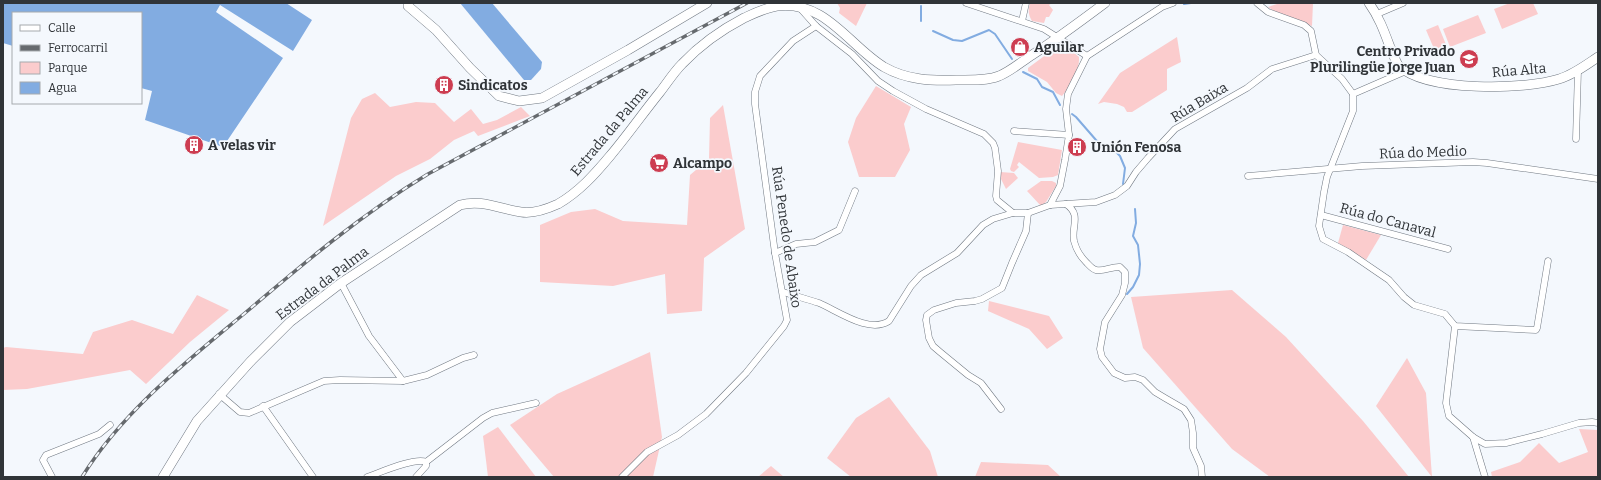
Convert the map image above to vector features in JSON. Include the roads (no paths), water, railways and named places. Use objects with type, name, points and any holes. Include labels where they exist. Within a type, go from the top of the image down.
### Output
[{"type":"street","points":[[408,6],[436,30],[470,68],[498,96],[519,101],[542,98],[628,50],[707,3]]},
{"type":"street","points":[[966,3],[1022,21],[1044,30],[1087,56]]},
{"type":"street","points":[[1022,21],[1026,3]]},
{"type":"street","name":"Estrada da Palma","points":[[163,477],[197,421],[220,394],[290,322],[340,283],[460,205],[477,202],[522,212],[533,212],[546,209],[568,198],[593,177],[680,65],[705,43],[732,24],[763,9],[779,5],[797,4],[828,18],[843,29],[883,66],[911,78],[938,81],[992,78],[1000,75],[1058,38],[1105,3]]},
{"type":"street","points":[[1050,205],[1060,186],[1069,135],[1066,109],[1068,94],[1087,56],[1162,7],[1173,3]]},
{"type":"street","points":[[1257,3],[1268,12],[1304,25],[1311,30],[1316,55],[1342,78],[1353,94],[1353,111],[1327,177],[1319,226],[1323,239],[1348,252],[1389,280],[1404,297],[1414,305],[1445,314],[1455,326],[1446,403],[1449,416],[1473,438],[1485,444],[1506,443],[1579,423],[1598,423]]},
{"type":"street","points":[[1353,94],[1406,71],[1398,65],[1377,14],[1369,3]]},
{"type":"street","points":[[1377,14],[1403,3]]},
{"type":"street","points":[[797,4],[816,26],[852,54],[878,81],[926,109],[984,134],[993,143],[995,148],[998,171],[997,200],[1013,213]]},
{"type":"street","name":"Rúa Penedo de Abaixo","points":[[622,477],[647,452],[666,442],[696,422],[746,373],[784,326],[787,320],[775,253],[755,104],[756,92],[758,82],[764,71],[793,41],[816,26]]},
{"type":"street","name":"Rúa Baixa","points":[[783,292],[820,304],[848,318],[869,324],[885,324],[889,321],[911,286],[921,275],[957,253],[983,225],[993,219],[1013,213],[1028,213],[1050,205],[1096,202],[1115,195],[1127,186],[1148,158],[1176,129],[1247,88],[1272,69],[1316,55]]},
{"type":"street","name":"Rúa Alta","points":[[1406,71],[1422,78],[1460,86],[1518,86],[1549,82],[1570,75],[1598,57]]},
{"type":"street","points":[[1576,139],[1578,70]]},
{"type":"street","points":[[1014,132],[1069,135]]},
{"type":"street","name":"Rúa do Medio","points":[[1248,176],[1362,166],[1473,162],[1598,179]]},
{"type":"street","points":[[775,253],[796,244],[815,242],[839,230],[855,191]]},
{"type":"street","points":[[1066,204],[1072,208],[1075,216],[1074,240],[1077,250],[1085,261],[1096,270],[1114,266],[1120,267],[1125,272],[1125,283],[1122,295],[1105,322],[1100,349],[1102,357],[1114,373],[1125,378],[1135,377],[1144,380],[1155,392],[1184,409],[1191,420],[1194,433],[1194,448],[1201,466],[1202,477]]},
{"type":"street","points":[[1001,409],[981,383],[968,375],[933,346],[929,338],[926,320],[927,314],[934,310],[956,303],[982,299],[1002,288],[1026,231],[1028,213]]},
{"type":"street","name":"Rúa do Canaval","points":[[1321,215],[1448,249]]},
{"type":"street","points":[[1455,326],[1536,330],[1538,328],[1548,261]]},
{"type":"street","points":[[340,283],[369,336],[403,380]]},
{"type":"street","points":[[220,394],[240,412],[249,412],[324,381],[403,380],[427,375],[463,358],[474,355]]},
{"type":"street","points":[[416,477],[426,466],[426,462],[483,418],[492,413],[536,404]]},
{"type":"street","points":[[263,406],[313,477]]},
{"type":"street","points":[[52,477],[43,460],[46,455],[72,443],[99,434],[110,425]]},
{"type":"street","points":[[1473,438],[1485,477]]},
{"type":"street","points":[[367,477],[410,463],[419,461],[426,462]]},
{"type":"water","points":[[3,3],[286,3],[312,20],[293,51],[220,5],[216,12],[283,58],[223,147],[145,120],[152,91],[142,88],[142,12],[12,12],[12,46],[3,43]]},
{"type":"water","points":[[460,3],[492,3],[542,62],[541,69],[531,80],[524,80]]},
{"type":"waterway","points":[[1184,4],[1191,3]]},
{"type":"waterway","points":[[921,6],[921,21]]},
{"type":"waterway","points":[[933,31],[953,40],[962,41],[989,30],[995,34],[1012,59]]},
{"type":"waterway","points":[[1023,72],[1037,79],[1042,87],[1053,92],[1060,105]]},
{"type":"waterway","points":[[1072,114],[1096,140],[1113,149],[1120,156],[1125,168],[1123,184]]},
{"type":"waterway","points":[[1127,294],[1133,287],[1139,275],[1140,264],[1138,245],[1133,236],[1136,223],[1135,209]]},
{"type":"railway","points":[[82,477],[116,430],[178,369],[289,276],[357,222],[428,174],[747,3]]},
{"type":"place","name":"Aguilar","points":[[1020,47]]},
{"type":"place","name":"Centro Privado Plurilingüe Jorge Juan","points":[[1469,59]]},
{"type":"place","name":"Sindicatos","points":[[444,85]]},
{"type":"place","name":"A velas vir","points":[[194,145]]},
{"type":"place","name":"Unión Fenosa","points":[[1077,147]]},
{"type":"place","name":"Alcampo","points":[[659,163]]}]
